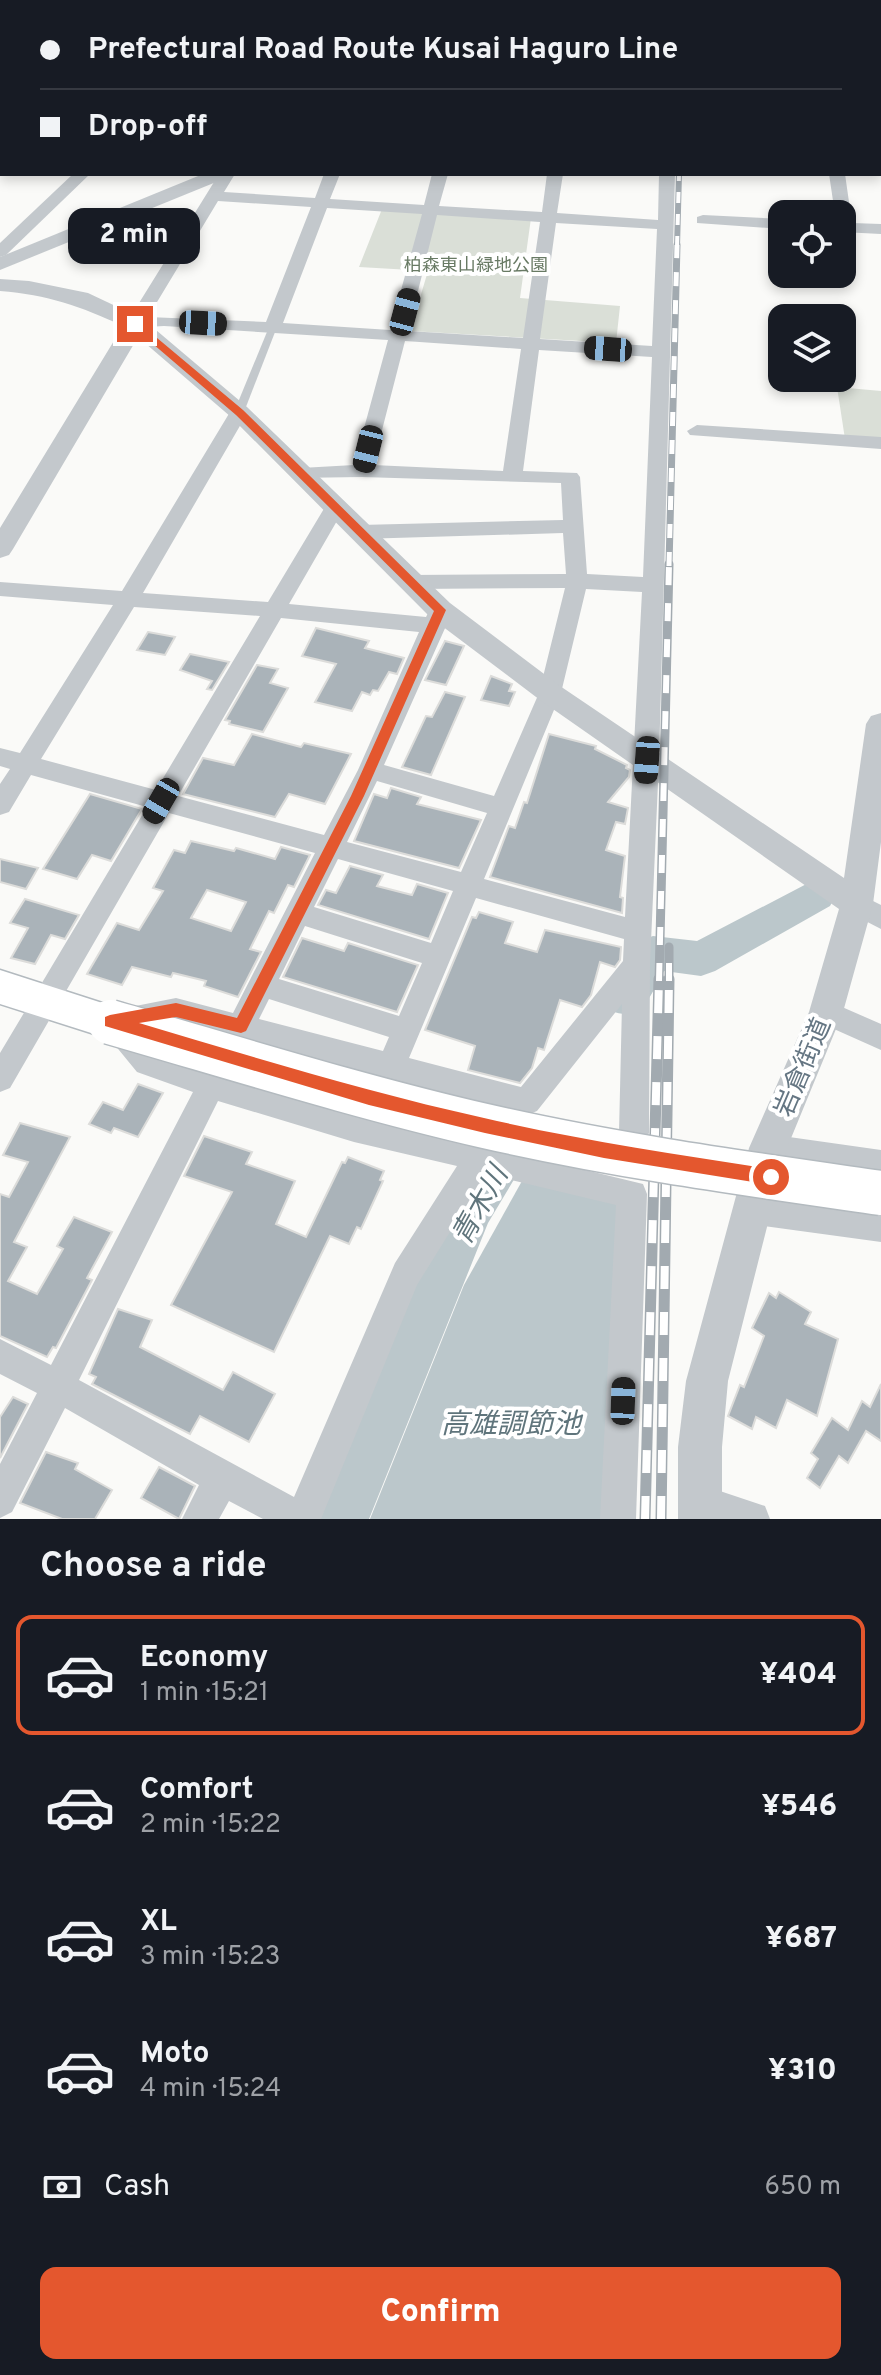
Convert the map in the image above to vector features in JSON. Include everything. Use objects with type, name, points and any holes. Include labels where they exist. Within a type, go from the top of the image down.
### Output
[{"type":"main road","points":[[0,987],[369,1098],[485,1126],[619,1153],[881,1193]]},
{"type":"street","points":[[0,252],[80,176]]},
{"type":"street","points":[[0,264],[214,176]]},
{"type":"street","points":[[0,549],[226,176]]},
{"type":"street","points":[[273,327],[331,176]]},
{"type":"street","points":[[362,471],[440,176]]},
{"type":"street","points":[[512,477],[555,176]]},
{"type":"street","points":[[634,1133],[637,931],[647,760],[667,176]]},
{"type":"street","points":[[837,176],[840,200]]},
{"type":"street","points":[[213,196],[665,225]]},
{"type":"street","points":[[703,220],[768,223]]},
{"type":"street","points":[[856,228],[881,229]]},
{"type":"street","points":[[0,285],[58,292],[101,306],[135,324],[239,412],[411,582],[438,618],[869,911]]},
{"type":"street","points":[[135,324],[148,321],[273,327],[660,352]]},
{"type":"street","points":[[0,805],[239,412]]},
{"type":"street","points":[[697,431],[881,443]]},
{"type":"street","points":[[301,474],[362,471],[570,477],[577,581],[550,693],[391,1067]]},
{"type":"street","points":[[0,1079],[335,507]]},
{"type":"street","points":[[360,532],[573,526]]},
{"type":"street","points":[[411,582],[577,581],[651,585]]},
{"type":"street","points":[[0,589],[276,610],[438,618]]},
{"type":"street","points":[[241,1026],[370,770],[438,618]]},
{"type":"street","name":"岩倉街道","points":[[700,1510],[700,1447],[707,1381],[750,1209],[768,1148],[869,911],[880,736]]},
{"type":"street","points":[[0,757],[637,931]]},
{"type":"street","points":[[370,770],[500,807]]},
{"type":"street","points":[[300,913],[437,956]]},
{"type":"street","points":[[110,1022],[176,1010],[527,1102],[636,965]]},
{"type":"street","points":[[261,985],[405,1030]]},
{"type":"street","points":[[826,1012],[881,1037]]},
{"type":"street","points":[[110,1022],[147,1063],[211,1086],[354,1128],[632,1194],[618,1519]]},
{"type":"street","points":[[0,1500],[211,1086]]},
{"type":"street","points":[[768,1148],[881,1164]]},
{"type":"street","points":[[0,1356],[60,1386],[221,1480],[301,1519],[406,1274],[479,1158]]},
{"type":"street","points":[[750,1209],[881,1227]]},
{"type":"street","points":[[200,1519],[221,1480]]},
{"type":"street","points":[[700,1510],[752,1519]]},
{"type":"lane","points":[[239,412],[273,327]]},
{"type":"green space","name":"柏森東山緑地公園","points":[[382,209],[531,218],[520,298],[620,306],[616,343],[410,331],[428,271],[359,267]]},
{"type":"green space","points":[[856,389],[881,391],[881,440],[845,439],[838,392],[856,392]]},
{"type":"water","name":"高雄調節池","points":[[522,1181],[618,1199],[603,1519],[370,1519],[464,1285]]},
{"type":"building","points":[[316,628],[369,641],[365,648],[404,658],[397,674],[389,672],[378,691],[373,690],[370,695],[362,692],[352,711],[315,702],[336,664],[302,656]]},
{"type":"building","points":[[148,632],[175,637],[165,655],[137,650]]},
{"type":"building","points":[[445,641],[464,646],[446,685],[425,680]]},
{"type":"building","points":[[190,654],[229,662],[212,690],[207,689],[212,681],[180,670]]},
{"type":"building","points":[[257,665],[278,669],[270,683],[288,688],[263,732],[229,724],[230,721],[225,720]]},
{"type":"building","points":[[491,676],[512,684],[509,691],[515,692],[509,706],[481,700]]},
{"type":"building","points":[[445,692],[465,697],[431,775],[402,767],[426,716],[432,717]]},
{"type":"building","points":[[252,734],[301,747],[304,743],[351,754],[325,804],[289,794],[275,817],[183,794],[203,758],[234,765]]},
{"type":"building","points":[[549,734],[596,746],[595,749],[627,765],[626,768],[630,770],[629,777],[608,802],[628,808],[625,824],[616,822],[606,850],[625,856],[620,897],[623,898],[622,913],[490,877],[509,826],[515,828],[524,802],[527,803]]},
{"type":"building","points":[[391,788],[421,797],[417,804],[481,820],[459,868],[354,841],[374,794],[387,798]]},
{"type":"building","points":[[90,794],[142,809],[111,861],[92,855],[77,879],[43,869]]},
{"type":"building","points":[[191,841],[234,851],[236,848],[275,859],[281,847],[310,855],[294,887],[288,885],[274,913],[269,911],[250,949],[261,952],[238,997],[204,986],[206,981],[173,973],[171,977],[132,967],[122,985],[87,974],[117,923],[139,930],[163,891],[153,888],[174,850],[185,853]],"holes":[[[207,890],[246,902],[231,931],[191,918]]]},
{"type":"building","points":[[0,859],[38,868],[26,889],[0,882]]},
{"type":"building","points":[[350,866],[383,875],[377,886],[412,895],[417,884],[448,893],[429,939],[318,905],[326,890],[336,893]]},
{"type":"building","points":[[25,899],[79,915],[65,939],[51,935],[35,964],[11,958],[28,928],[10,923]]},
{"type":"building","points":[[479,912],[513,922],[505,943],[537,952],[545,930],[621,947],[620,960],[615,967],[600,962],[591,995],[582,1007],[560,1000],[544,1050],[538,1048],[532,1068],[520,1083],[468,1070],[475,1046],[425,1030],[472,917],[476,918]]},
{"type":"building","points":[[302,938],[344,951],[348,943],[418,965],[397,1012],[283,977]]},
{"type":"building","points":[[138,1084],[163,1093],[138,1137],[114,1128],[111,1133],[89,1124],[103,1102],[123,1110]]},
{"type":"building","points":[[20,1123],[70,1137],[14,1242],[27,1247],[8,1281],[37,1294],[63,1249],[57,1246],[74,1217],[112,1232],[87,1278],[92,1280],[56,1348],[53,1347],[47,1357],[0,1336],[0,1194],[9,1197],[28,1162],[3,1155]]},
{"type":"building","points":[[204,1136],[252,1152],[246,1164],[295,1181],[276,1224],[306,1237],[342,1162],[345,1163],[348,1157],[384,1171],[380,1180],[383,1181],[361,1229],[357,1227],[349,1244],[330,1236],[274,1352],[171,1305],[232,1192],[184,1176]]},
{"type":"building","points":[[779,1292],[811,1312],[805,1324],[838,1339],[817,1416],[787,1400],[776,1428],[756,1417],[752,1429],[728,1416],[740,1385],[744,1387],[764,1336],[752,1328],[769,1293],[776,1298]]},
{"type":"building","points":[[118,1309],[152,1320],[140,1347],[223,1390],[233,1372],[275,1394],[249,1442],[200,1416],[190,1434],[92,1384],[96,1377],[89,1374]]},
{"type":"building","points":[[881,1384],[881,1441],[866,1431],[848,1463],[839,1456],[820,1488],[807,1478],[818,1459],[811,1453],[832,1418],[848,1430],[862,1401],[870,1407]]},
{"type":"building","points":[[13,1397],[28,1404],[0,1458],[0,1417]]},
{"type":"building","points":[[46,1452],[78,1463],[75,1469],[112,1490],[95,1519],[62,1519],[20,1503]]},
{"type":"building","points":[[159,1467],[195,1486],[179,1519],[141,1498]]},
{"type":"waterway","name":"青木川","points":[[626,998],[653,953],[701,959],[816,895]]},
{"type":"waterway","name":"青木川","points":[[342,1519],[471,1209],[518,1136]]},
{"type":"railway","points":[[677,247],[679,176]]},
{"type":"railway","points":[[669,566],[677,245]]},
{"type":"railway","points":[[659,981],[669,564]]},
{"type":"railway","points":[[669,947],[669,979]]},
{"type":"railway","points":[[645,1519],[659,979]]},
{"type":"railway","points":[[661,1519],[669,979]]},
{"type":"route","points":[[135,324],[239,412],[440,610],[357,796],[241,1026],[176,1010],[110,1022],[369,1098],[485,1126],[604,1151],[771,1177]]}]
